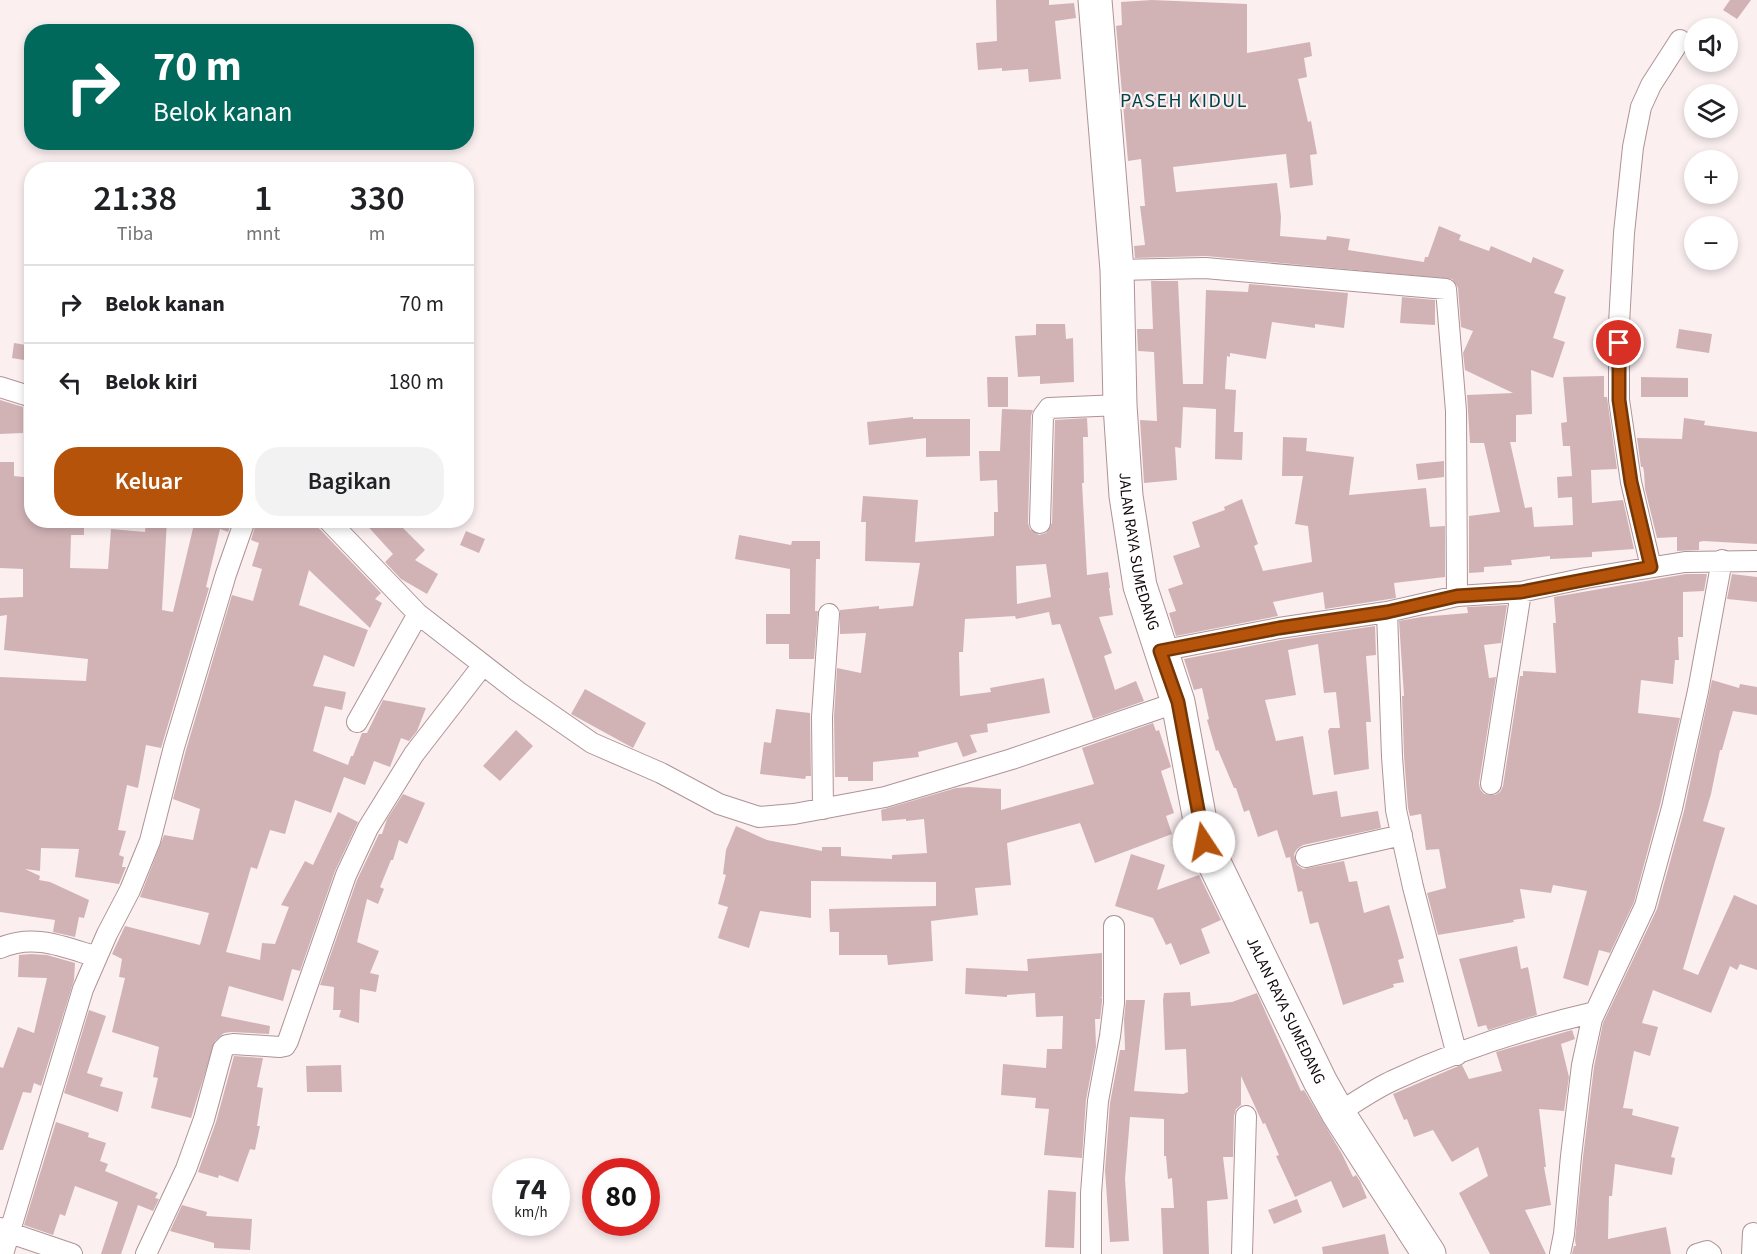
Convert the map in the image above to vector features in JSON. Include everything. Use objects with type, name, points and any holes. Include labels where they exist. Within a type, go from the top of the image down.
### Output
[{"type":"highway","name":"JALAN RAYA SUMEDANG","points":[[1095,0],[1117,270],[1119,405],[1126,496],[1140,586],[1178,702],[1204,842],[1320,1081],[1338,1113],[1429,1254]]},
{"type":"street","points":[[1651,567],[1631,482],[1619,400],[1619,324],[1624,233],[1633,147],[1641,107],[1651,85],[1680,40]]},
{"type":"street","points":[[1117,270],[1205,268],[1446,289],[1456,411],[1457,596]]},
{"type":"street","points":[[0,387],[24,394]]},
{"type":"street","points":[[1040,523],[1043,416],[1046,411],[1049,408],[1119,405]]},
{"type":"street","points":[[3,1254],[5,1230],[83,989],[130,890],[150,841],[174,747],[242,528]]},
{"type":"street","points":[[336,528],[418,614],[517,691],[592,743],[661,773],[719,804],[759,817],[794,814],[885,797],[980,769],[1178,702]]},
{"type":"street","points":[[1560,1254],[1582,1065],[1592,1019],[1645,906],[1672,808],[1698,691],[1722,560]]},
{"type":"street","points":[[1160,651],[1279,628],[1387,612],[1457,596],[1521,592],[1685,562],[1757,561]]},
{"type":"street","points":[[1491,784],[1521,592]]},
{"type":"street","points":[[1387,612],[1396,810],[1413,887],[1457,1055]]},
{"type":"street","points":[[357,722],[418,614]]},
{"type":"street","points":[[824,808],[822,717],[829,614]]},
{"type":"street","points":[[146,1254],[186,1169],[204,1119],[224,1048],[233,1044],[285,1046],[346,875],[368,828],[414,754],[483,665]]},
{"type":"street","points":[[1306,858],[1402,835]]},
{"type":"street","points":[[1091,1254],[1091,1193],[1098,1101],[1114,1003],[1114,926]]},
{"type":"street","points":[[0,948],[23,941],[45,941],[97,957]]},
{"type":"street","points":[[1338,1113],[1392,1081],[1498,1038],[1545,1023],[1595,1012]]},
{"type":"street","points":[[1242,1254],[1246,1116]]},
{"type":"street","points":[[5,1230],[72,1254]]},
{"type":"street","points":[[1752,1254],[1753,1233]]},
{"type":"street","points":[[1697,1254],[1707,1251],[1711,1254]]},
{"type":"building","points":[[996,0],[1049,0],[1049,5],[1074,3],[1076,18],[1055,21],[1061,79],[1029,82],[1028,69],[978,70],[976,43],[997,41]]},
{"type":"building","points":[[1152,0],[1247,4],[1247,53],[1310,42],[1312,56],[1304,58],[1307,77],[1298,79],[1308,122],[1311,121],[1317,154],[1310,155],[1313,185],[1290,188],[1286,154],[1173,167],[1176,192],[1277,183],[1281,217],[1280,236],[1326,240],[1327,236],[1350,239],[1348,250],[1424,262],[1439,226],[1461,235],[1459,240],[1489,251],[1491,246],[1531,263],[1533,257],[1564,270],[1554,293],[1566,297],[1553,338],[1565,342],[1553,378],[1531,370],[1532,414],[1516,415],[1516,442],[1510,442],[1525,508],[1532,507],[1534,527],[1573,525],[1572,497],[1558,498],[1557,477],[1572,476],[1570,446],[1563,446],[1561,423],[1567,422],[1563,377],[1604,376],[1604,397],[1607,397],[1617,469],[1591,470],[1592,503],[1623,500],[1634,549],[1592,552],[1592,557],[1550,559],[1550,556],[1511,560],[1512,565],[1484,567],[1484,572],[1469,573],[1469,516],[1500,512],[1484,443],[1470,443],[1467,395],[1513,393],[1465,370],[1463,353],[1473,331],[1461,327],[1458,288],[1452,279],[1206,256],[1135,258],[1134,246],[1145,245],[1140,206],[1145,206],[1141,159],[1128,161],[1116,26],[1122,25],[1121,2]]},
{"type":"building","points":[[1730,0],[1751,0],[1738,18],[1723,10]]},
{"type":"building","points":[[1151,281],[1178,281],[1183,384],[1203,384],[1206,290],[1248,292],[1249,284],[1348,293],[1344,328],[1315,324],[1315,328],[1272,322],[1266,359],[1230,353],[1230,357],[1227,356],[1225,389],[1236,390],[1234,432],[1243,432],[1242,460],[1215,459],[1216,409],[1183,407],[1181,448],[1175,447],[1177,480],[1144,483],[1140,420],[1157,421],[1154,352],[1138,351],[1137,329],[1153,329]]},
{"type":"building","points":[[1402,297],[1435,300],[1435,325],[1400,323]]},
{"type":"building","points":[[1036,324],[1065,324],[1066,339],[1073,338],[1074,382],[1040,384],[1040,376],[1018,377],[1015,336],[1036,335]]},
{"type":"building","points":[[1679,329],[1712,334],[1709,353],[1676,348]]},
{"type":"building","points":[[14,343],[24,345],[24,360],[12,358]]},
{"type":"building","points":[[987,377],[1008,377],[1008,407],[988,407]]},
{"type":"building","points":[[1641,377],[1688,378],[1688,397],[1641,397]]},
{"type":"building","points":[[0,400],[23,407],[23,433],[0,434]]},
{"type":"building","points":[[1002,409],[1033,410],[1028,523],[1030,529],[1039,535],[1046,533],[1052,523],[1055,420],[1087,418],[1088,437],[1083,437],[1084,483],[1082,483],[1087,575],[1108,572],[1113,615],[1099,617],[1112,653],[1104,656],[1115,690],[1136,681],[1144,701],[1093,719],[1060,624],[1052,625],[1049,612],[1016,619],[1015,616],[965,619],[963,652],[959,652],[960,696],[991,692],[990,688],[1044,678],[1050,713],[987,724],[988,732],[970,735],[977,752],[963,757],[957,742],[918,752],[919,757],[873,762],[873,781],[848,781],[848,777],[835,777],[834,717],[837,668],[861,673],[866,633],[840,634],[840,610],[879,606],[879,609],[913,606],[920,563],[865,561],[866,522],[861,522],[863,496],[918,500],[915,542],[994,536],[994,512],[998,512],[997,480],[980,481],[979,451],[1000,451]],"holes":[[[1046,564],[1051,597],[1017,604],[1016,566]]]},
{"type":"building","points":[[913,417],[913,419],[970,419],[970,456],[926,457],[926,438],[869,445],[867,422]]},
{"type":"building","points":[[1684,418],[1705,421],[1704,425],[1757,432],[1757,544],[1703,541],[1699,542],[1699,550],[1677,551],[1677,537],[1657,538],[1645,489],[1637,438],[1682,439]]},
{"type":"building","points":[[1283,437],[1307,438],[1306,451],[1354,457],[1349,495],[1426,488],[1430,527],[1445,526],[1445,577],[1394,583],[1396,598],[1325,609],[1323,592],[1273,602],[1278,616],[1176,636],[1169,613],[1176,611],[1168,589],[1183,584],[1173,556],[1200,547],[1192,522],[1225,510],[1224,507],[1242,499],[1258,544],[1254,546],[1263,571],[1312,562],[1308,526],[1295,524],[1303,476],[1282,476]]},
{"type":"building","points":[[1444,461],[1444,477],[1418,480],[1416,464]]},
{"type":"building","points":[[0,462],[14,462],[14,476],[24,477],[24,528],[84,528],[84,535],[71,535],[70,568],[108,569],[111,529],[145,532],[145,528],[167,528],[162,610],[173,612],[193,528],[229,528],[228,532],[220,529],[206,587],[209,588],[161,748],[146,745],[138,788],[127,785],[118,830],[126,831],[119,855],[124,857],[122,867],[126,867],[119,884],[75,877],[79,849],[41,848],[40,871],[25,869],[40,876],[39,880],[50,882],[89,900],[84,918],[79,917],[75,937],[53,932],[55,920],[0,912],[0,677],[86,681],[88,659],[4,650],[7,615],[0,616],[0,598],[23,597],[23,569],[0,568]]},
{"type":"building","points":[[255,528],[319,528],[381,593],[375,599],[382,603],[370,628],[309,570],[299,605],[368,630],[354,667],[324,655],[313,686],[346,692],[342,710],[325,706],[313,751],[348,765],[362,733],[367,733],[383,700],[426,708],[417,731],[409,741],[401,738],[390,767],[374,761],[365,785],[344,777],[331,813],[295,800],[285,834],[270,830],[257,869],[251,867],[226,952],[260,960],[262,943],[275,944],[289,907],[281,905],[305,861],[313,865],[338,812],[358,822],[335,871],[300,971],[292,969],[283,1001],[229,986],[221,1016],[270,1026],[269,1034],[231,1032],[224,1033],[215,1041],[191,1118],[151,1108],[158,1078],[153,1077],[159,1047],[112,1032],[125,978],[119,977],[122,959],[112,954],[125,926],[200,945],[209,913],[140,897],[164,835],[193,840],[200,809],[173,799],[232,595],[253,601],[262,569],[252,566],[259,543],[251,540]]},
{"type":"building","points":[[369,528],[403,528],[425,550],[415,560],[438,574],[427,594],[401,579],[385,562],[393,554]]},
{"type":"building","points":[[466,531],[485,539],[479,553],[460,545]]},
{"type":"building","points":[[739,535],[791,545],[792,541],[820,541],[820,559],[816,559],[815,611],[818,611],[814,659],[789,659],[789,644],[766,644],[766,614],[790,614],[790,569],[735,559]]},
{"type":"building","points":[[1686,574],[1707,574],[1704,591],[1683,592],[1683,637],[1678,637],[1679,660],[1675,660],[1673,684],[1641,680],[1638,713],[1680,718],[1660,805],[1634,902],[1610,953],[1599,950],[1588,986],[1563,978],[1587,891],[1553,885],[1551,893],[1520,889],[1525,918],[1513,920],[1514,922],[1438,935],[1427,893],[1446,888],[1439,849],[1426,850],[1421,814],[1410,816],[1408,808],[1399,621],[1468,613],[1467,607],[1507,605],[1501,643],[1484,645],[1489,678],[1496,677],[1479,783],[1484,794],[1495,795],[1503,786],[1520,676],[1523,676],[1523,671],[1556,673],[1554,597]]},
{"type":"building","points":[[1732,574],[1757,577],[1757,602],[1727,599]]},
{"type":"building","points":[[1375,626],[1376,655],[1366,656],[1371,722],[1366,722],[1369,769],[1334,775],[1328,731],[1330,728],[1340,728],[1336,692],[1324,693],[1318,644],[1288,650],[1296,695],[1265,700],[1276,741],[1303,736],[1313,795],[1337,791],[1341,817],[1378,811],[1381,828],[1303,845],[1294,854],[1297,865],[1303,869],[1344,861],[1349,882],[1357,881],[1364,913],[1389,905],[1404,958],[1398,960],[1404,982],[1393,984],[1394,987],[1343,1005],[1318,922],[1310,924],[1302,891],[1298,892],[1290,857],[1286,858],[1277,830],[1258,837],[1249,810],[1244,812],[1236,788],[1234,788],[1218,750],[1216,751],[1207,720],[1209,719],[1202,688],[1194,690],[1184,659],[1281,640]]},
{"type":"building","points":[[1712,680],[1739,688],[1740,684],[1757,687],[1757,715],[1733,711],[1722,750],[1720,750],[1703,821],[1725,828],[1683,969],[1698,975],[1734,895],[1757,905],[1757,970],[1740,964],[1737,970],[1730,966],[1711,1013],[1653,990],[1642,1023],[1658,1027],[1650,1056],[1634,1051],[1623,1108],[1633,1109],[1632,1115],[1679,1127],[1671,1157],[1675,1158],[1672,1175],[1615,1164],[1612,1196],[1609,1196],[1608,1239],[1666,1227],[1671,1254],[1572,1254],[1576,1246],[1583,1157],[1594,1067],[1603,1023],[1657,909],[1684,811]]},
{"type":"building","points":[[585,689],[646,723],[633,748],[571,714]]},
{"type":"building","points":[[776,709],[810,713],[811,776],[806,776],[805,779],[760,774],[764,742],[771,743]]},
{"type":"building","points":[[1153,723],[1156,731],[1159,730],[1171,767],[1161,771],[1174,813],[1166,816],[1172,834],[1095,863],[1080,823],[1007,843],[1011,885],[975,888],[978,915],[931,921],[933,961],[888,965],[887,955],[839,955],[839,932],[830,932],[829,909],[936,906],[936,882],[811,881],[811,918],[760,911],[749,948],[718,938],[728,907],[718,904],[726,875],[723,874],[726,850],[736,826],[767,840],[822,851],[822,847],[841,847],[841,856],[892,859],[892,855],[927,853],[924,819],[882,821],[881,810],[956,788],[969,787],[1001,789],[1001,810],[1094,784],[1082,748]]},
{"type":"building","points":[[516,730],[533,746],[500,781],[483,766]]},
{"type":"building","points":[[403,794],[425,803],[407,844],[399,840],[393,860],[391,860],[380,887],[384,889],[378,904],[367,899],[357,942],[379,951],[370,973],[379,975],[376,992],[360,989],[359,1023],[339,1017],[341,1010],[333,1010],[334,987],[320,985],[357,880],[379,834],[382,834],[387,819]]},
{"type":"building","points":[[1131,854],[1165,865],[1157,890],[1199,875],[1221,920],[1201,929],[1210,953],[1180,965],[1171,943],[1166,945],[1153,918],[1115,906]]},
{"type":"building","points":[[1517,946],[1521,969],[1528,967],[1537,1015],[1488,1030],[1486,1025],[1478,1027],[1459,959]]},
{"type":"building","points":[[1102,953],[1102,997],[1100,998],[1102,1002],[1100,1019],[1095,1019],[1096,1047],[1086,1100],[1082,1158],[1044,1155],[1049,1109],[1035,1108],[1036,1098],[1001,1095],[1003,1064],[1046,1068],[1047,1049],[1062,1049],[1063,1016],[1036,1017],[1035,993],[1007,995],[1007,997],[965,994],[966,968],[1028,971],[1027,959]]},
{"type":"building","points":[[19,955],[47,955],[75,963],[74,980],[41,1086],[34,1083],[31,1093],[23,1092],[3,1150],[0,1150],[0,1067],[3,1068],[18,1027],[34,1033],[47,978],[18,977]]},
{"type":"building","points":[[1190,992],[1191,1006],[1232,1002],[1257,993],[1301,1091],[1304,1090],[1353,1177],[1356,1175],[1360,1181],[1367,1198],[1343,1208],[1331,1181],[1295,1197],[1276,1156],[1279,1155],[1265,1123],[1263,1124],[1241,1076],[1241,1105],[1236,1109],[1234,1116],[1233,1157],[1223,1157],[1228,1199],[1207,1201],[1209,1254],[1163,1254],[1161,1208],[1174,1208],[1172,1178],[1168,1179],[1166,1156],[1164,1156],[1164,1119],[1130,1117],[1125,1179],[1129,1241],[1110,1242],[1105,1170],[1110,1103],[1120,1050],[1125,1050],[1126,1000],[1145,1000],[1134,1091],[1183,1094],[1188,1092],[1186,1049],[1165,1050],[1163,1000],[1164,993]]},
{"type":"building","points":[[89,1010],[106,1016],[87,1073],[103,1078],[100,1086],[123,1092],[118,1112],[64,1093]]},
{"type":"building","points":[[1572,1030],[1575,1039],[1561,1044],[1569,1077],[1564,1111],[1539,1109],[1546,1167],[1544,1167],[1551,1205],[1525,1210],[1546,1254],[1490,1254],[1459,1193],[1488,1176],[1478,1147],[1452,1162],[1433,1130],[1414,1137],[1393,1094],[1462,1065],[1469,1079],[1502,1071],[1496,1052]]},
{"type":"building","points":[[234,1056],[263,1058],[257,1087],[263,1088],[257,1126],[260,1126],[255,1150],[250,1149],[238,1182],[219,1175],[218,1178],[198,1172],[216,1122]]},
{"type":"building","points":[[341,1065],[342,1092],[307,1092],[306,1066]]},
{"type":"building","points":[[56,1122],[89,1133],[88,1137],[106,1143],[100,1161],[108,1164],[105,1171],[158,1193],[155,1198],[159,1199],[153,1211],[138,1205],[121,1254],[101,1254],[118,1202],[75,1186],[65,1216],[60,1214],[53,1235],[24,1225]]},
{"type":"building","points":[[1048,1190],[1076,1192],[1074,1248],[1045,1247]]},
{"type":"building","points":[[1297,1199],[1302,1212],[1274,1224],[1268,1210]]},
{"type":"building","points":[[182,1205],[207,1212],[206,1216],[252,1219],[250,1250],[214,1248],[214,1243],[170,1231]]},
{"type":"building","points":[[1385,1234],[1389,1254],[1323,1254],[1322,1247]]},
{"type":"district","name":"PASEH KIDUL","points":[[1184,101]]},
{"type":"route","points":[[1204,842],[1178,702],[1160,651],[1279,628],[1387,612],[1457,596],[1521,592],[1651,567],[1631,482],[1619,400],[1619,343]]}]
